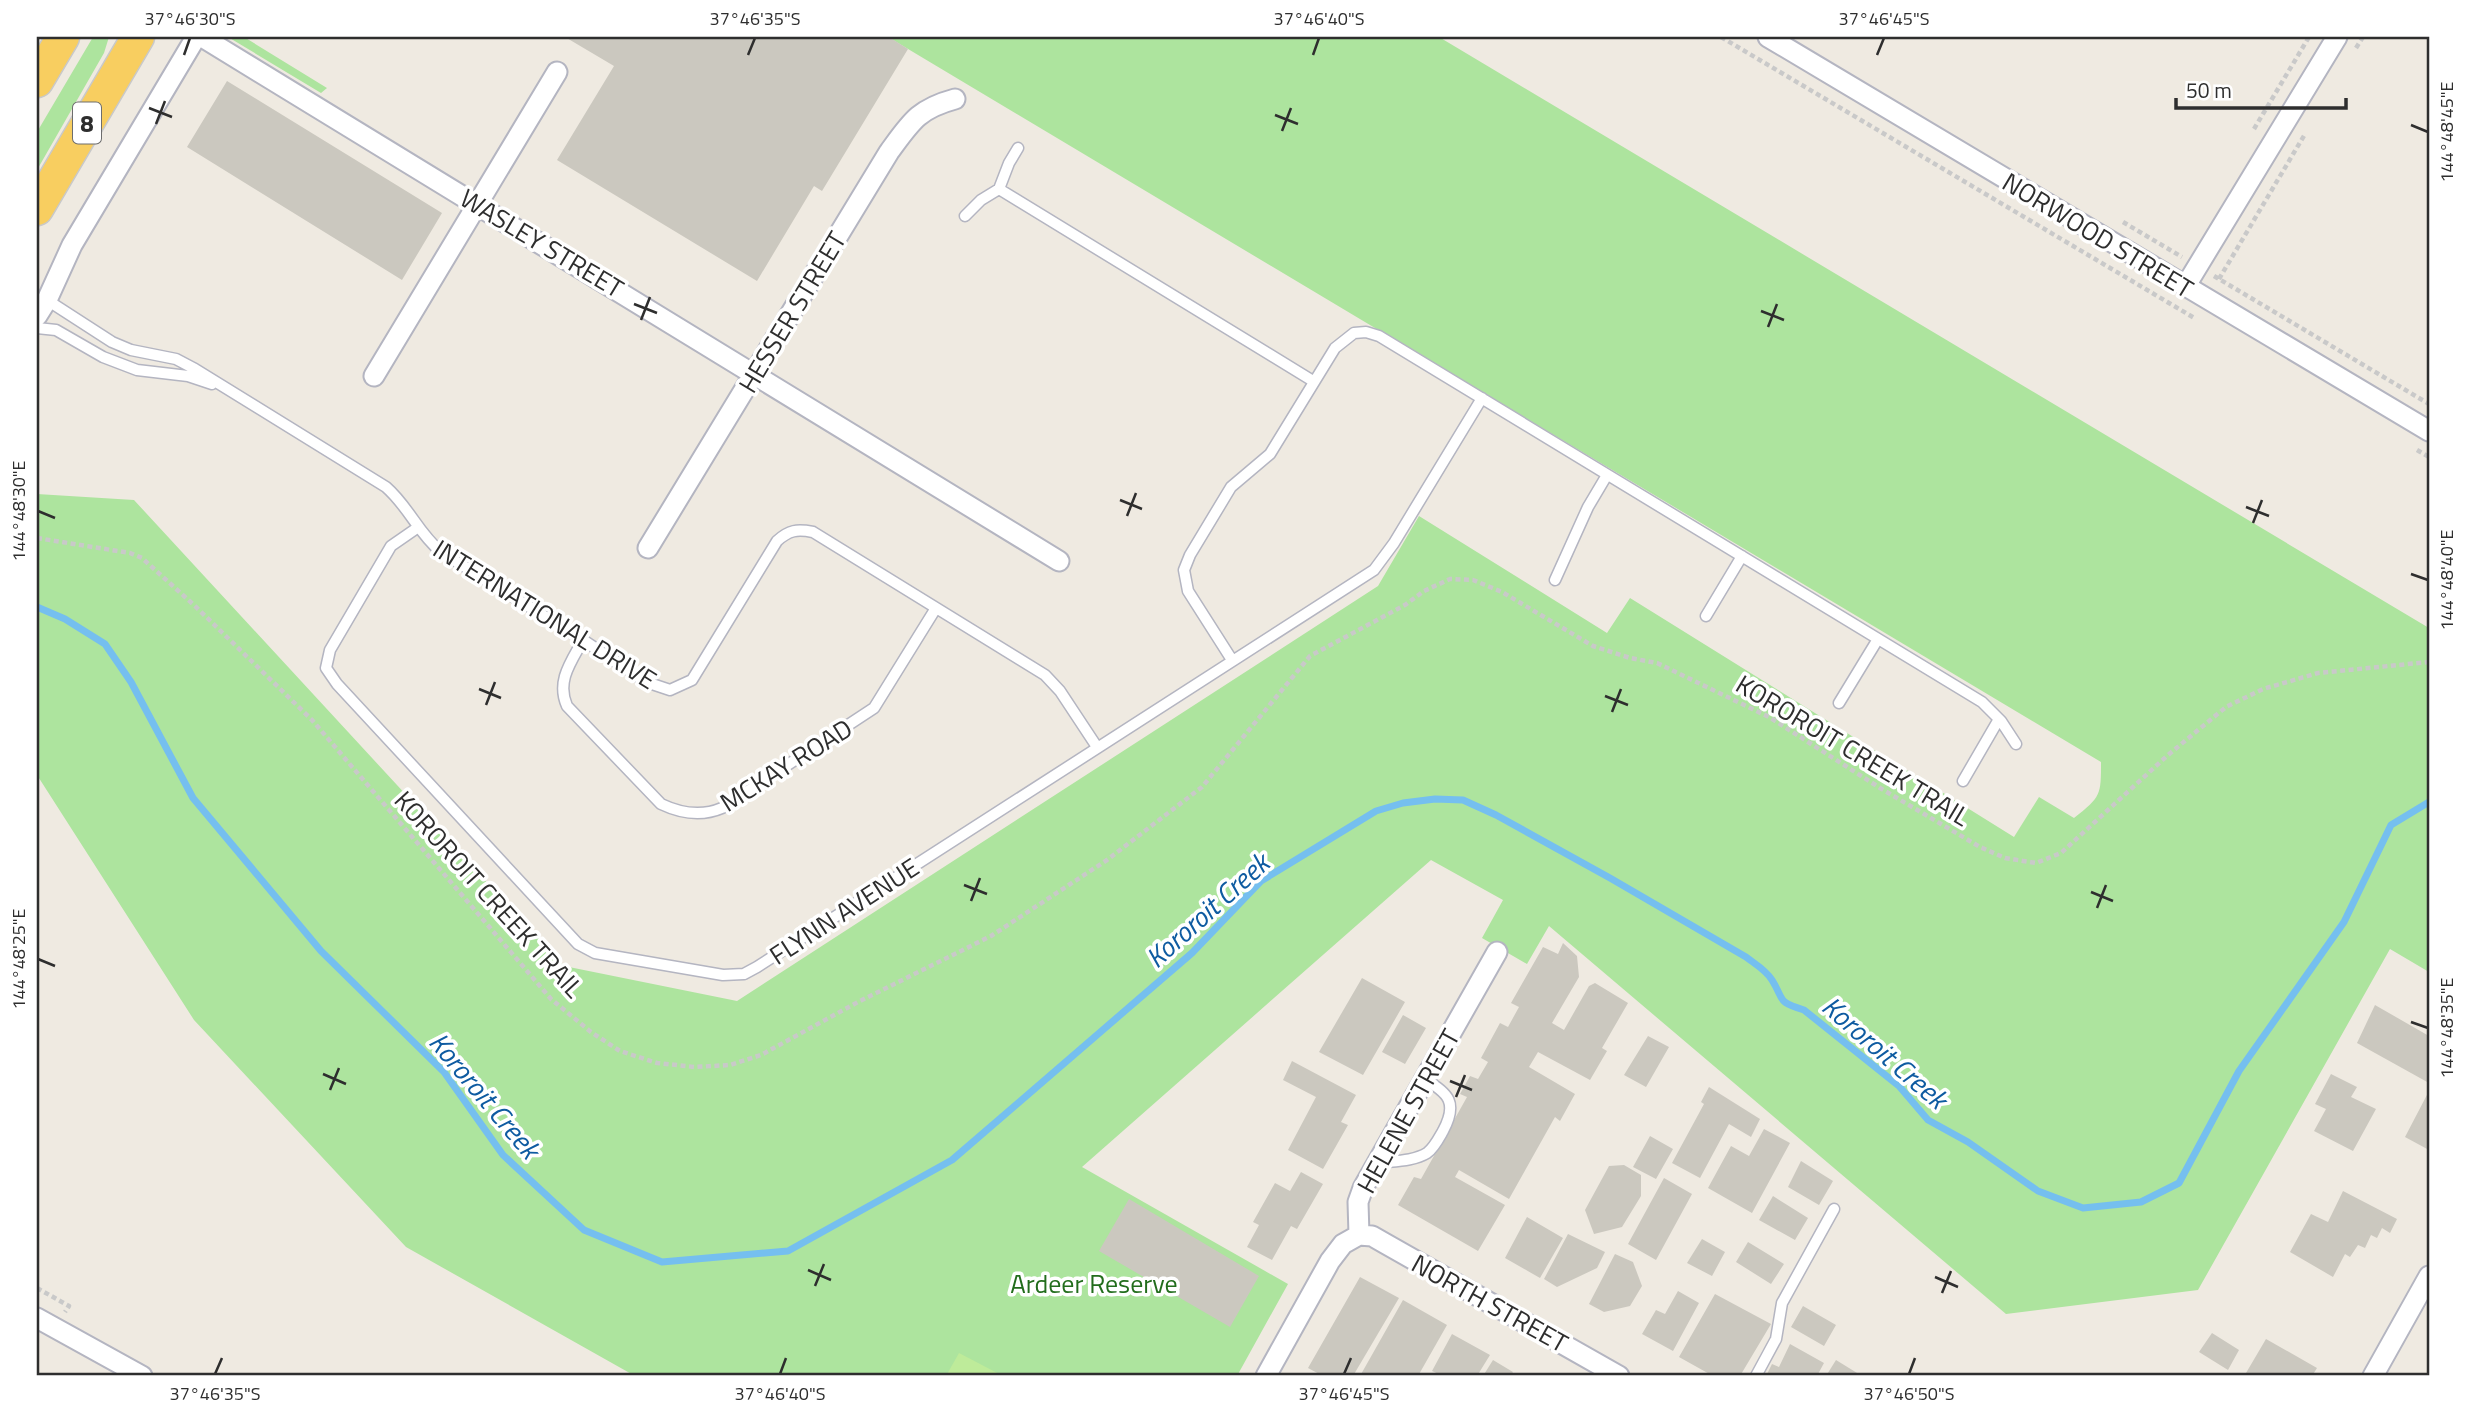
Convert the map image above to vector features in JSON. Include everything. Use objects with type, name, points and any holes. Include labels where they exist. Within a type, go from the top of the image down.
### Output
[{"type":"highway","points":[[37,81],[62,37]]},
{"type":"highway","name":"8","points":[[37,209],[138,37]]},
{"type":"street","points":[[42,308],[72,245],[196,37]]},
{"type":"street","name":"WASLEY STREET","points":[[202,37],[1059,561]]},
{"type":"street","name":"NORWOOD STREET","points":[[1768,37],[2429,431]]},
{"type":"street","points":[[2185,287],[2337,37]]},
{"type":"street","points":[[374,376],[557,72]]},
{"type":"street","name":"HESSER STREET","points":[[648,548],[889,152],[909,124],[933,105],[955,99]]},
{"type":"street","name":"HELENE STREET","points":[[1359,1235],[1358,1202],[1363,1188],[1497,952]]},
{"type":"street","points":[[1266,1376],[1330,1261],[1343,1244],[1359,1235]]},
{"type":"street","name":"NORTH STREET","points":[[1359,1235],[1372,1236],[1619,1376]]},
{"type":"street","points":[[2373,1376],[2429,1276]]},
{"type":"street","points":[[37,1318],[142,1376]]},
{"type":"lane","points":[[965,216],[973,206],[999,189],[1018,148]]},
{"type":"lane","points":[[999,189],[1314,382]]},
{"type":"lane","name":"INTERNATIONAL DRIVE","points":[[42,308],[131,350],[176,359],[195,369],[386,488],[405,506],[417,528],[442,552],[646,682],[670,690],[692,680],[777,541],[790,531],[801,530],[813,532],[1054,683],[1097,747]]},
{"type":"lane","name":"INTERNATIONAL DRIVE","points":[[37,328],[56,330],[103,357],[137,370],[188,376],[222,387]]},
{"type":"lane","points":[[1233,660],[1188,591],[1184,570],[1190,555],[1231,487],[1270,454],[1327,359],[1343,339],[1354,333],[1366,332],[1379,335],[1982,702],[1999,719],[2016,744]]},
{"type":"lane","name":"FLYNN AVENUE","points":[[417,528],[391,547],[330,650],[326,668],[337,684],[578,944],[595,953],[723,975],[744,974],[1374,570],[1394,543],[1482,398]]},
{"type":"lane","points":[[1555,580],[1588,507],[1607,475]]},
{"type":"lane","points":[[1706,616],[1742,556]]},
{"type":"lane","name":"MCKAY ROAD","points":[[583,640],[564,674],[562,684],[567,706],[660,804],[671,809],[703,814],[722,808],[874,708],[936,608]]},
{"type":"lane","points":[[1839,703],[1878,639]]},
{"type":"lane","points":[[1963,781],[1999,719]]},
{"type":"lane","points":[[1377,1163],[1426,1154],[1440,1137],[1451,1112],[1450,1102],[1438,1087],[1424,1079]]},
{"type":"lane","points":[[1756,1376],[1776,1339],[1782,1303],[1835,1209]]},
{"type":"path","points":[[1721,37],[2207,325]]},
{"type":"path","points":[[2349,60],[2363,37]]},
{"type":"path","points":[[2219,279],[2308,129]]},
{"type":"path","points":[[2406,443],[2429,457]]},
{"type":"path","name":"KOROROIT CREEK TRAIL","points":[[37,538],[130,553],[142,558],[312,720],[551,999],[591,1032],[620,1051],[657,1063],[695,1067],[730,1065],[761,1055],[858,1002],[991,936],[1107,860],[1202,787],[1310,656],[1450,579],[1473,580],[1502,592],[1593,646],[1657,663],[1769,717],[1880,788],[1980,847],[2005,858],[2036,863],[2060,853],[2168,755],[2226,707],[2263,689],[2318,673],[2429,662]]},
{"type":"green space","points":[[93,37],[109,37],[104,53],[37,170],[37,132]]},
{"type":"green space","points":[[228,37],[244,37],[327,88],[321,93]]},
{"type":"green space","name":"Ardeer Reserve","points":[[888,37],[1439,37],[2429,628],[2429,972],[2390,949],[2198,1290],[2006,1314],[1549,926],[1527,964],[1482,938],[1503,900],[1431,860],[1082,1167],[1288,1284],[1237,1376],[635,1376],[406,1247],[194,1020],[37,775],[37,494],[134,500],[564,966],[737,1001],[1378,586],[1419,516],[1607,633],[1630,598],[2014,837],[2039,797],[2074,818],[2090,805],[2100,789],[2101,762]]},
{"type":"green space","points":[[959,1353],[1003,1376],[946,1376]]},
{"type":"building","points":[[565,37],[889,37],[908,49],[822,191],[814,186],[757,281],[557,160],[614,66]]},
{"type":"building","points":[[227,81],[442,213],[402,280],[187,147]]},
{"type":"building","points":[[1563,943],[1577,956],[1579,977],[1552,1023],[1564,1030],[1589,986],[1595,983],[1628,1003],[1602,1048],[1607,1051],[1590,1080],[1538,1052],[1529,1067],[1575,1094],[1560,1121],[1555,1117],[1509,1199],[1459,1170],[1455,1177],[1505,1205],[1478,1251],[1398,1205],[1414,1177],[1421,1179],[1467,1097],[1460,1094],[1470,1076],[1478,1079],[1488,1062],[1481,1058],[1500,1023],[1508,1027],[1519,1007],[1511,1003],[1543,947],[1558,954]]},
{"type":"building","points":[[1362,978],[1405,1002],[1363,1075],[1319,1052]]},
{"type":"building","points":[[2375,1005],[2429,1036],[2429,1083],[2357,1043]]},
{"type":"building","points":[[1403,1015],[1426,1028],[1405,1064],[1382,1052]]},
{"type":"building","points":[[1648,1036],[1669,1047],[1646,1087],[1624,1075]]},
{"type":"building","points":[[1292,1061],[1356,1095],[1341,1122],[1348,1125],[1323,1169],[1288,1150],[1316,1097],[1283,1080]]},
{"type":"building","points":[[2331,1074],[2357,1087],[2351,1097],[2376,1109],[2353,1151],[2314,1131],[2326,1109],[2315,1104]]},
{"type":"building","points":[[1709,1087],[1760,1119],[1751,1137],[1729,1124],[1700,1178],[1672,1163],[1704,1104],[1701,1102]]},
{"type":"building","points":[[2429,1091],[2429,1150],[2405,1137]]},
{"type":"building","points":[[1764,1129],[1790,1143],[1752,1213],[1708,1188],[1731,1146],[1749,1156]]},
{"type":"building","points":[[1650,1136],[1673,1149],[1656,1179],[1633,1167]]},
{"type":"building","points":[[1801,1161],[1833,1181],[1819,1205],[1788,1187]]},
{"type":"building","points":[[1624,1165],[1641,1175],[1641,1196],[1622,1227],[1594,1234],[1585,1210],[1609,1166]]},
{"type":"building","points":[[1301,1172],[1323,1184],[1297,1229],[1291,1226],[1272,1260],[1247,1247],[1259,1225],[1253,1222],[1275,1183],[1290,1191]]},
{"type":"building","points":[[1664,1178],[1692,1194],[1656,1260],[1628,1244]]},
{"type":"building","points":[[2343,1191],[2397,1219],[2390,1233],[2382,1228],[2377,1238],[2371,1235],[2365,1248],[2358,1245],[2350,1257],[2345,1254],[2333,1277],[2290,1252],[2311,1214],[2328,1222]]},
{"type":"building","points":[[1773,1196],[1808,1218],[1795,1240],[1759,1220]]},
{"type":"building","points":[[1129,1199],[1259,1276],[1230,1327],[1099,1251]]},
{"type":"building","points":[[1527,1217],[1563,1238],[1540,1278],[1505,1258]]},
{"type":"building","points":[[1568,1234],[1605,1252],[1597,1268],[1557,1287],[1544,1279]]},
{"type":"building","points":[[1702,1239],[1725,1252],[1712,1276],[1687,1263]]},
{"type":"building","points":[[1748,1242],[1784,1264],[1771,1284],[1736,1262]]},
{"type":"building","points":[[1615,1254],[1633,1262],[1642,1286],[1630,1306],[1604,1312],[1589,1304]]},
{"type":"building","points":[[1360,1277],[1399,1298],[1353,1376],[1323,1376],[1308,1368]]},
{"type":"building","points":[[1678,1291],[1699,1303],[1673,1351],[1642,1334],[1656,1310],[1665,1314]]},
{"type":"building","points":[[1715,1294],[1771,1324],[1740,1376],[1713,1376],[1679,1357]]},
{"type":"building","points":[[1403,1300],[1447,1325],[1418,1376],[1360,1376]]},
{"type":"building","points":[[1803,1306],[1836,1325],[1824,1346],[1791,1327]]},
{"type":"building","points":[[2212,1333],[2239,1350],[2228,1370],[2199,1352]]},
{"type":"building","points":[[1452,1334],[1490,1355],[1477,1376],[1443,1376],[1432,1371]]},
{"type":"building","points":[[2266,1339],[2317,1368],[2312,1376],[2252,1376],[2246,1373]]},
{"type":"building","points":[[1790,1344],[1824,1363],[1817,1376],[1766,1376],[1772,1364],[1779,1367]]},
{"type":"building","points":[[1493,1360],[1513,1372],[1510,1376],[1483,1376]]},
{"type":"building","points":[[1836,1360],[1862,1376],[1826,1376]]},
{"type":"waterway","name":"Kororoit Creek","points":[[37,607],[65,619],[105,644],[131,682],[193,798],[321,951],[444,1072],[503,1155],[584,1230],[662,1262],[788,1251],[952,1160],[1192,953],[1261,881],[1376,811],[1403,803],[1435,799],[1463,800],[1496,815],[1746,957],[1770,976],[1785,1002],[1804,1010],[1899,1086],[1928,1120],[1968,1142],[2038,1191],[2083,1208],[2141,1202],[2179,1183],[2239,1071],[2344,922],[2391,825],[2429,802]]}]
